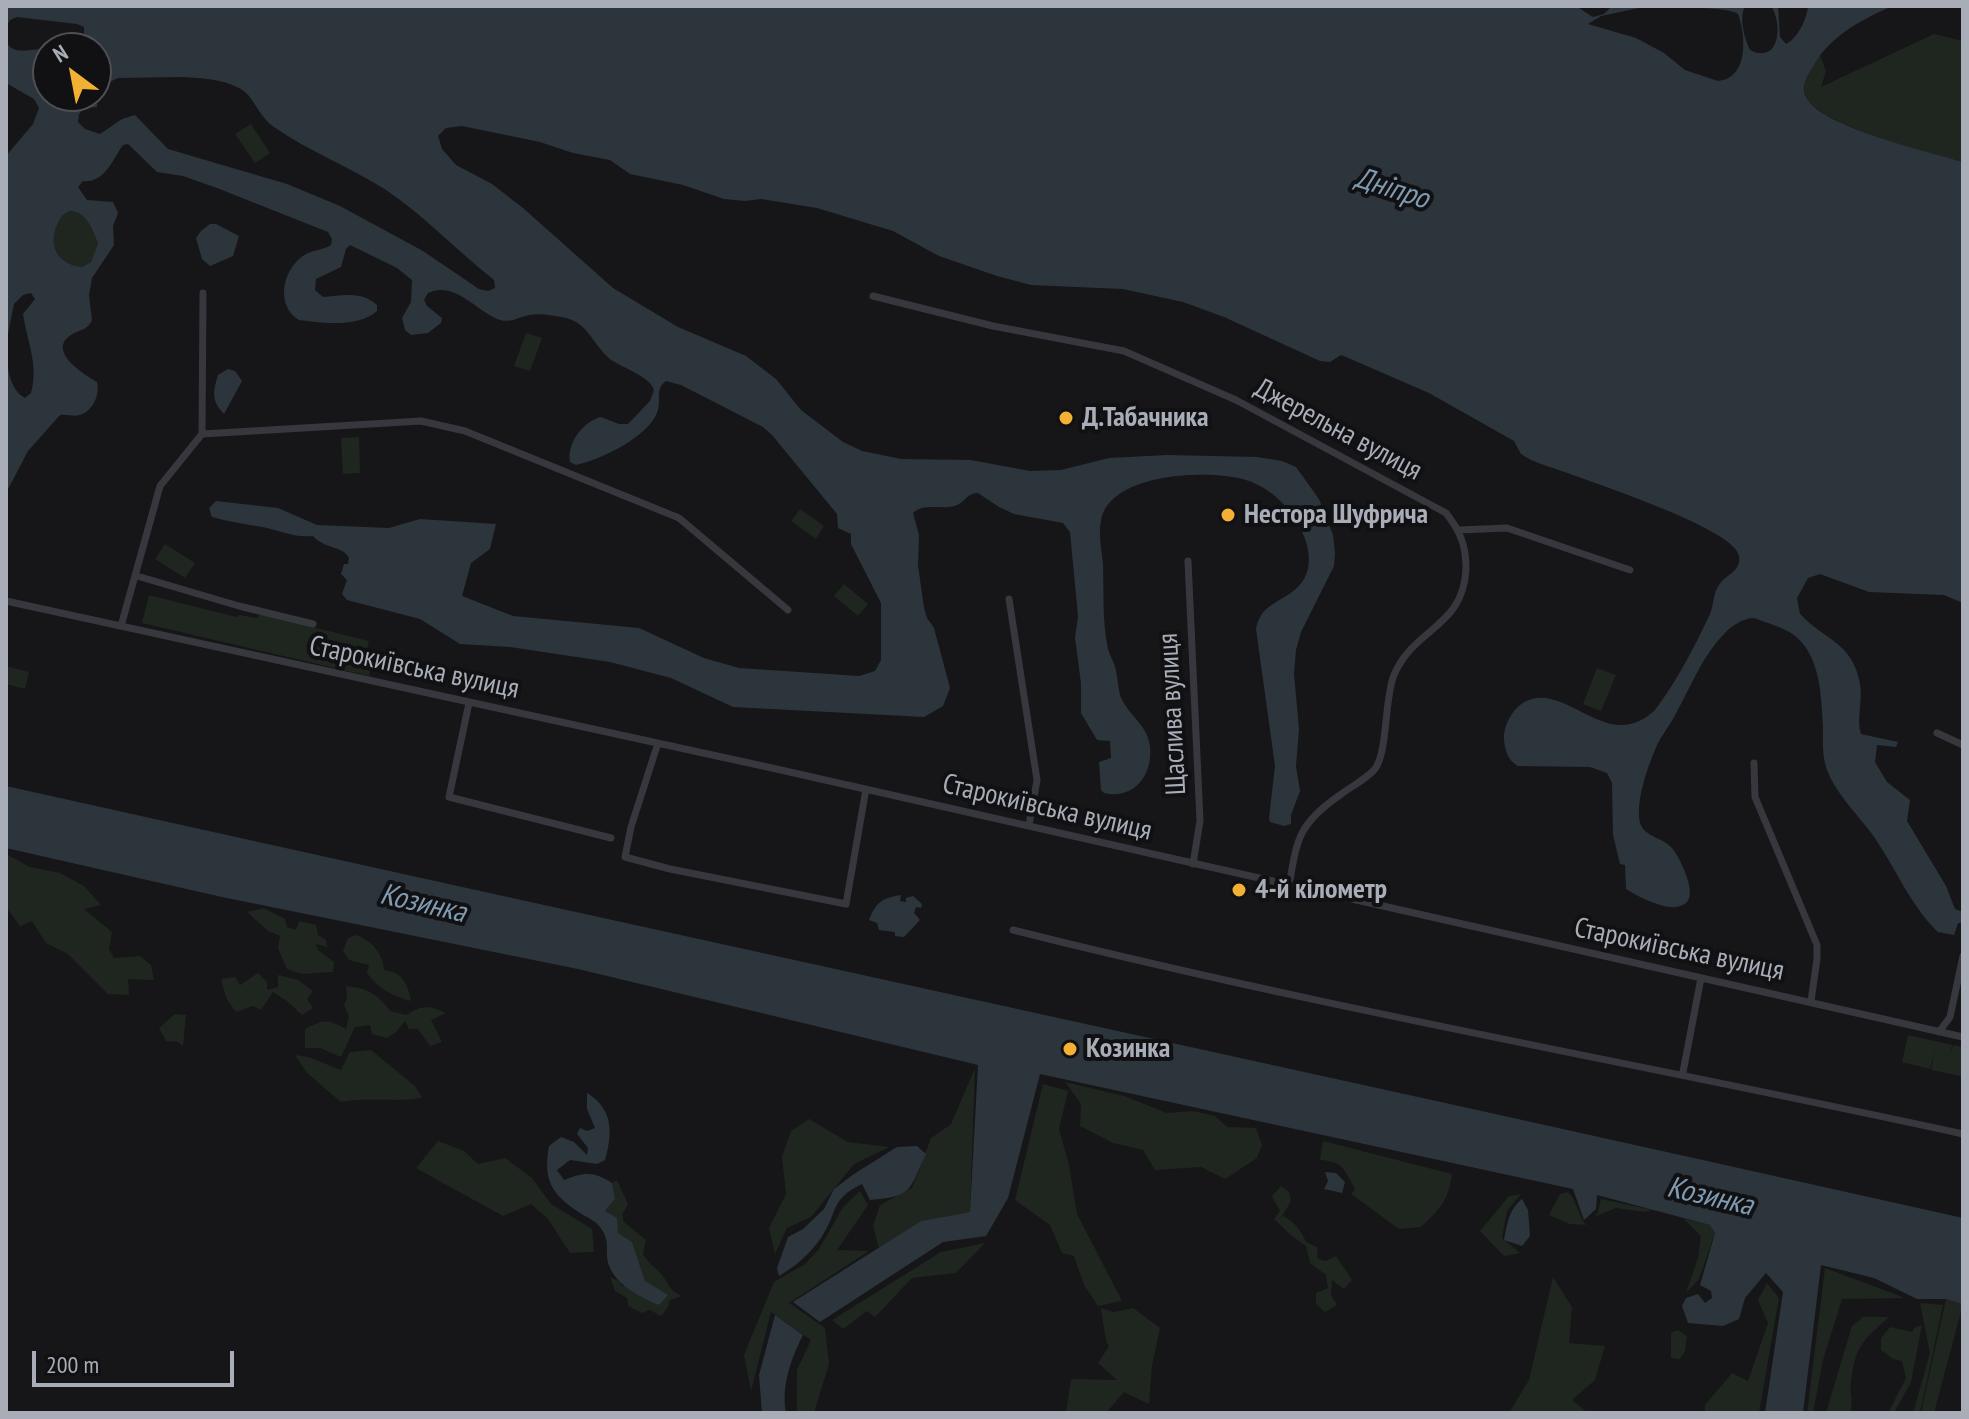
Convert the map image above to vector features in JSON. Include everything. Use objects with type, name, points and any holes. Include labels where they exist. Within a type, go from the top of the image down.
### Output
[{"type":"street","points":[[121,626],[160,486],[202,434],[203,293]]},
{"type":"street","name":"Джерельна вулиця","points":[[873,296],[993,326],[1124,351],[1236,400],[1306,437],[1446,513],[1459,530]]},
{"type":"street","points":[[202,434],[421,421],[465,431],[679,518],[788,610]]},
{"type":"street","points":[[1289,886],[1300,833],[1326,804],[1374,770],[1380,760],[1387,697],[1402,659],[1455,609],[1465,589],[1466,549],[1459,530],[1507,528],[1630,570]]},
{"type":"street","name":"Щаслива вулиця","points":[[1188,561],[1200,821],[1193,864]]},
{"type":"street","name":"Старокиївська вулиця","points":[[137,576],[313,624]]},
{"type":"street","points":[[1009,599],[1037,780],[1029,825]]},
{"type":"street","name":"Старокиївська вулиця","points":[[6,601],[1029,825],[1963,1037]]},
{"type":"street","points":[[469,703],[449,797],[611,838]]},
{"type":"street","points":[[1937,733],[1963,745]]},
{"type":"street","points":[[658,743],[631,827],[625,857],[670,869],[846,904],[866,789]]},
{"type":"street","points":[[1754,763],[1755,797],[1817,945],[1811,1001]]},
{"type":"street","points":[[1013,930],[1141,962],[1374,1013],[1963,1134]]},
{"type":"street","points":[[1939,1032],[1950,1017],[1963,956]]},
{"type":"street","points":[[1683,1072],[1701,978]]},
{"type":"shaded area","points":[[1934,34],[1963,41],[1963,162],[1851,127],[1813,105],[1805,94],[1806,78],[1820,55],[1826,71],[1821,87]]},
{"type":"shaded area","points":[[251,124],[270,153],[255,163],[235,134]]},
{"type":"shaded area","points":[[70,211],[85,218],[98,243],[91,262],[82,267],[61,258],[55,247],[57,225],[62,216]]},
{"type":"shaded area","points":[[526,333],[542,338],[530,371],[514,366]]},
{"type":"shaded area","points":[[359,437],[360,473],[343,474],[341,438]]},
{"type":"shaded area","points":[[800,509],[824,526],[816,539],[791,521]]},
{"type":"shaded area","points":[[165,544],[195,563],[185,578],[155,559]]},
{"type":"shaded area","points":[[844,584],[868,604],[858,616],[834,596]]},
{"type":"shaded area","points":[[149,595],[236,617],[257,618],[260,614],[369,641],[367,650],[378,654],[378,659],[373,659],[369,676],[142,623]]},
{"type":"shaded area","points":[[6,666],[29,672],[25,689],[6,684]]},
{"type":"shaded area","points":[[1597,668],[1616,675],[1601,711],[1583,704]]},
{"type":"shaded area","points":[[6,854],[30,867],[60,873],[84,886],[101,905],[84,909],[112,932],[109,949],[114,958],[140,956],[151,965],[154,980],[128,979],[129,995],[108,994],[68,954],[46,943],[32,921],[20,926],[6,907]]},
{"type":"shaded area","points":[[264,908],[285,919],[287,927],[296,930],[299,921],[316,925],[318,935],[326,940],[327,947],[316,944],[318,950],[334,962],[333,972],[302,974],[287,969],[278,948],[280,936],[268,931],[247,912]]},
{"type":"shaded area","points":[[356,935],[375,948],[384,970],[395,973],[403,980],[411,1001],[381,988],[367,973],[369,965],[349,960],[343,951],[348,938]]},
{"type":"shaded area","points":[[258,973],[267,982],[267,990],[278,987],[278,975],[298,980],[313,991],[307,999],[313,1008],[302,1015],[273,992],[261,1010],[253,1006],[236,1012],[226,998],[221,979],[235,977],[240,985]]},
{"type":"shaded area","points":[[346,986],[371,993],[390,1011],[406,1015],[426,1007],[446,1013],[431,1020],[442,1042],[430,1046],[418,1029],[409,1029],[405,1021],[387,1038],[372,1034],[370,1025],[355,1027],[341,1057],[320,1048],[305,1048],[305,1029],[311,1026],[326,1022],[346,1029],[349,1016],[344,1005]]},
{"type":"shaded area","points":[[175,1014],[186,1015],[183,1046],[178,1042],[166,1041],[159,1028]]},
{"type":"shaded area","points":[[1908,1035],[1952,1045],[1950,1056],[1953,1045],[1963,1047],[1961,1076],[1931,1070],[1935,1049],[1930,1069],[1902,1062]]},
{"type":"shaded area","points":[[371,1050],[415,1086],[422,1098],[341,1102],[307,1073],[295,1055],[341,1070],[350,1052]]},
{"type":"shaded area","points":[[975,1068],[970,1212],[921,1221],[879,1248],[873,1226],[880,1205],[912,1188],[931,1138],[951,1124]]},
{"type":"shaded area","points":[[1065,1082],[1124,1096],[1167,1113],[1193,1111],[1215,1116],[1227,1127],[1256,1128],[1262,1145],[1257,1158],[1225,1179],[1201,1167],[1155,1170],[1143,1150],[1113,1143],[1080,1126],[1081,1104]]},
{"type":"shaded area","points":[[1043,1084],[1068,1091],[1059,1129],[1077,1214],[1122,1301],[1098,1306],[1084,1285],[1074,1256],[1062,1253],[1050,1225],[1015,1200]]},
{"type":"shaded area","points":[[809,1119],[848,1142],[889,1147],[854,1164],[811,1217],[787,1228],[775,1254],[769,1228],[786,1194],[782,1157],[791,1131]]},
{"type":"shaded area","points":[[438,1141],[464,1151],[478,1164],[505,1158],[532,1178],[551,1204],[592,1229],[594,1252],[570,1253],[548,1219],[531,1204],[503,1216],[416,1168]]},
{"type":"shaded area","points":[[1323,1141],[1452,1174],[1446,1198],[1421,1227],[1399,1229],[1351,1194],[1355,1189],[1342,1168],[1334,1162],[1320,1160]]},
{"type":"shaded area","points":[[617,1180],[628,1204],[622,1215],[624,1222],[646,1240],[643,1254],[671,1289],[681,1296],[670,1300],[661,1316],[650,1310],[642,1313],[628,1306],[627,1298],[615,1291],[610,1277],[622,1286],[645,1281],[632,1242],[618,1233],[605,1211],[615,1199],[612,1183]]},
{"type":"shaded area","points":[[1281,1186],[1289,1192],[1291,1201],[1281,1218],[1284,1216],[1292,1222],[1306,1242],[1317,1247],[1318,1259],[1326,1261],[1336,1256],[1352,1280],[1344,1289],[1332,1280],[1331,1295],[1337,1305],[1325,1312],[1316,1304],[1316,1293],[1328,1288],[1326,1275],[1310,1263],[1306,1246],[1274,1219],[1280,1211],[1272,1196]]},
{"type":"shaded area","points":[[860,1191],[868,1205],[837,1250],[869,1251],[789,1303],[825,1328],[829,1364],[814,1413],[797,1413],[797,1370],[811,1340],[771,1312],[751,1391],[744,1355],[774,1282],[805,1264],[819,1249],[843,1207]]},
{"type":"shaded area","points":[[1568,1192],[1586,1225],[1570,1224],[1549,1215],[1560,1194]]},
{"type":"shaded area","points":[[1521,1194],[1507,1211],[1502,1238],[1520,1253],[1504,1256],[1480,1231],[1509,1196]]},
{"type":"shaded area","points":[[1601,1199],[1653,1210],[1644,1212],[1616,1208],[1594,1217]]},
{"type":"shaded area","points":[[1684,1219],[1711,1225],[1715,1233],[1699,1279],[1686,1293],[1698,1258],[1701,1236]]},
{"type":"shaded area","points":[[985,1243],[956,1273],[912,1278],[875,1317],[867,1311],[843,1329],[832,1320],[941,1252]]},
{"type":"shaded area","points":[[1825,1268],[1905,1298],[1842,1299],[1823,1360],[1813,1413],[1807,1413]]},
{"type":"shaded area","points":[[1553,1277],[1572,1307],[1569,1343],[1605,1346],[1595,1380],[1572,1400],[1588,1413],[1509,1413],[1529,1380]]},
{"type":"shaded area","points":[[1767,1283],[1779,1298],[1759,1413],[1705,1413],[1705,1405],[1732,1373],[1748,1381],[1768,1323],[1758,1300]]},
{"type":"shaded area","points":[[1946,1299],[1963,1304],[1934,1413],[1921,1413]]},
{"type":"shaded area","points":[[1920,1303],[1943,1305],[1922,1404],[1919,1413],[1913,1413],[1930,1353]]},
{"type":"shaded area","points":[[1101,1308],[1114,1312],[1133,1308],[1160,1328],[1152,1366],[1149,1404],[1124,1392],[1106,1413],[1066,1413],[1071,1379],[1117,1380],[1098,1363],[1109,1346]]},
{"type":"shaded area","points":[[1863,1317],[1889,1317],[1858,1351],[1851,1381],[1850,1413],[1826,1413],[1852,1326]]},
{"type":"shaded area","points":[[1922,1325],[1911,1382],[1894,1413],[1888,1413],[1906,1378],[1902,1361],[1893,1359],[1881,1350],[1881,1338],[1890,1327],[1912,1332]]},
{"type":"shaded area","points":[[1678,1330],[1687,1336],[1685,1351],[1680,1359],[1671,1358],[1671,1333]]},
{"type":"water","name":"Дніпро","points":[[1569,5],[1593,17],[1604,14],[1612,6],[1648,6],[1601,16],[1588,24],[1636,38],[1664,53],[1685,70],[1718,81],[1735,72],[1743,55],[1743,33],[1738,14],[1670,6],[1745,6],[1742,22],[1746,39],[1750,50],[1760,53],[1768,52],[1773,47],[1778,32],[1771,6],[1778,6],[1780,37],[1786,44],[1801,28],[1808,6],[1893,6],[1860,22],[1830,44],[1808,75],[1804,93],[1815,108],[1853,128],[1963,162],[1963,603],[1944,595],[1869,592],[1820,574],[1808,578],[1797,598],[1800,614],[1851,659],[1861,690],[1861,734],[1898,742],[1896,747],[1877,745],[1875,762],[1887,782],[1910,800],[1907,821],[1946,886],[1955,909],[1963,912],[1963,923],[1958,923],[1954,935],[1938,932],[1927,921],[1878,843],[1835,786],[1824,759],[1821,702],[1815,665],[1794,635],[1775,625],[1750,618],[1737,623],[1715,644],[1659,742],[1646,774],[1640,799],[1640,822],[1646,832],[1671,847],[1682,865],[1690,897],[1682,905],[1667,907],[1626,889],[1625,865],[1620,864],[1613,835],[1612,783],[1607,773],[1590,767],[1518,766],[1509,758],[1504,744],[1505,729],[1514,711],[1526,701],[1553,699],[1594,718],[1622,725],[1632,724],[1655,710],[1698,638],[1710,614],[1717,588],[1738,565],[1739,556],[1730,544],[1709,530],[1646,502],[1531,460],[1521,454],[1514,441],[1429,393],[1346,357],[1341,355],[1330,362],[1320,361],[1224,317],[1183,302],[1123,289],[1031,285],[939,256],[893,231],[817,208],[761,199],[724,199],[683,185],[630,174],[610,160],[573,153],[540,142],[462,126],[446,128],[438,136],[442,149],[456,165],[492,184],[523,208],[613,288],[678,327],[746,356],[776,379],[801,410],[843,442],[862,451],[901,459],[971,460],[1030,471],[1061,470],[1109,458],[1167,455],[1257,457],[1296,467],[1319,499],[1333,535],[1335,553],[1334,566],[1301,632],[1296,650],[1294,674],[1299,729],[1296,766],[1300,791],[1291,824],[1284,826],[1270,822],[1269,818],[1275,766],[1256,629],[1265,611],[1301,583],[1307,573],[1308,550],[1300,527],[1286,507],[1268,491],[1246,480],[1186,475],[1141,484],[1122,492],[1108,505],[1101,521],[1108,649],[1120,695],[1145,732],[1150,747],[1144,776],[1139,784],[1124,793],[1104,793],[1101,790],[1099,762],[1111,758],[1110,741],[1097,740],[1081,713],[1075,638],[1078,616],[1070,532],[1063,523],[1014,514],[978,493],[971,494],[957,505],[923,508],[913,513],[919,535],[918,565],[924,608],[934,628],[950,688],[943,706],[924,717],[733,707],[671,678],[610,662],[510,647],[460,644],[420,619],[347,600],[342,594],[347,580],[341,574],[349,558],[342,551],[323,544],[313,536],[294,535],[212,517],[209,508],[216,501],[278,508],[317,525],[389,528],[420,519],[496,524],[490,549],[471,563],[462,596],[513,616],[639,628],[704,658],[739,668],[859,676],[875,671],[881,660],[881,603],[851,544],[851,534],[838,528],[837,514],[763,427],[681,385],[666,381],[659,391],[658,410],[646,429],[611,452],[576,465],[570,462],[571,447],[582,428],[601,417],[628,424],[650,401],[654,390],[641,376],[604,354],[580,325],[566,318],[543,315],[500,320],[457,294],[438,290],[428,293],[424,300],[442,318],[441,323],[428,333],[411,335],[405,330],[402,318],[411,302],[412,280],[397,268],[350,245],[341,267],[316,279],[315,290],[323,297],[352,295],[365,298],[377,305],[377,311],[350,322],[299,320],[286,305],[284,286],[298,260],[331,245],[328,232],[183,176],[157,172],[128,144],[123,145],[102,175],[83,181],[78,187],[87,200],[113,202],[118,213],[113,226],[114,245],[92,278],[89,295],[92,320],[86,328],[64,341],[63,348],[70,362],[97,382],[97,396],[85,413],[78,416],[60,415],[28,451],[6,493],[6,345],[12,382],[25,398],[31,393],[34,373],[23,314],[35,299],[31,293],[23,295],[14,304],[6,344],[6,156],[33,124],[38,112],[81,112],[78,122],[85,129],[100,134],[122,119],[135,115],[168,149],[287,184],[340,206],[423,251],[479,289],[488,291],[495,288],[494,280],[414,211],[386,190],[274,127],[244,91],[217,80],[202,78],[118,78],[112,81],[112,32],[84,32],[84,27],[77,24],[17,17],[10,20],[6,27],[6,6],[1538,8]],"holes":[[[70,211],[85,218],[98,243],[91,262],[82,267],[61,258],[54,240],[62,216]]]},
{"type":"water","points":[[6,42],[19,51],[32,50],[32,98],[6,83]]},
{"type":"water","points":[[210,224],[239,236],[233,256],[210,266],[202,259],[196,238]]},
{"type":"water","points":[[228,369],[235,371],[242,381],[224,414],[215,400],[214,391],[218,375]]},
{"type":"water","points":[[6,786],[1963,1218],[1963,1304],[1946,1299],[1917,1299],[1874,1278],[1821,1265],[1803,1413],[1765,1413],[1783,1292],[1766,1273],[1745,1298],[1739,1319],[1723,1326],[1688,1323],[1682,1306],[1686,1298],[1698,1294],[1705,1303],[1712,1298],[1711,1291],[1700,1285],[1715,1233],[1710,1225],[1597,1195],[1596,1209],[1584,1220],[1573,1189],[1040,1074],[1008,1198],[986,1236],[943,1242],[820,1322],[793,1302],[921,1221],[970,1212],[978,1065],[578,969],[222,897],[6,848]]},
{"type":"water","points":[[901,895],[900,901],[906,902],[906,898],[913,896],[922,904],[921,908],[916,907],[914,913],[920,920],[904,937],[879,930],[877,923],[869,920],[880,902]]},
{"type":"water","points":[[587,1093],[602,1106],[609,1122],[605,1160],[597,1164],[570,1160],[557,1170],[564,1180],[589,1174],[612,1183],[615,1199],[605,1211],[617,1218],[618,1233],[632,1242],[645,1281],[668,1295],[659,1305],[634,1293],[619,1280],[609,1265],[603,1231],[562,1199],[551,1185],[547,1168],[549,1146],[561,1137],[574,1142],[587,1155],[588,1148],[577,1134],[580,1128],[587,1131],[595,1128],[587,1109]]},
{"type":"water","points":[[917,1146],[926,1154],[908,1189],[895,1196],[870,1200],[862,1184],[844,1195],[827,1229],[812,1250],[779,1276],[777,1268],[788,1237],[803,1229],[824,1209],[834,1189],[897,1147]]},
{"type":"water","points":[[1325,1172],[1336,1173],[1345,1182],[1342,1193],[1324,1189],[1328,1181]]},
{"type":"water","points":[[1522,1199],[1528,1210],[1530,1236],[1522,1246],[1504,1240],[1511,1212]]},
{"type":"water","points":[[775,1315],[803,1335],[788,1373],[786,1413],[762,1413],[759,1375]]},
{"type":"place","name":"Д.Табачника","points":[[1066,418]]},
{"type":"place","name":"Нестора Шуфрича","points":[[1228,515]]},
{"type":"place","name":"4-й кілометр","points":[[1239,890]]},
{"type":"place","name":"Козинка","points":[[1070,1049]]}]
